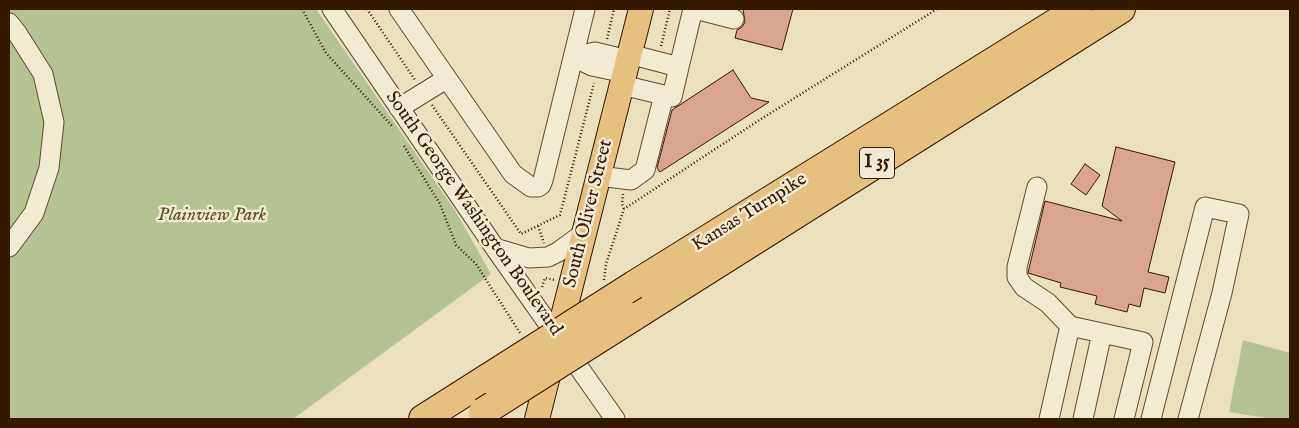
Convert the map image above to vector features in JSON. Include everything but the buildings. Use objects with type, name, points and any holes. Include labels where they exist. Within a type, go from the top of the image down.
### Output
[{"type":"highway","name":"Kansas Turnpike","points":[[423,419],[634,285],[1078,9]]},
{"type":"highway","name":"Kansas Turnpike","points":[[478,416],[1122,9]]},
{"type":"main road","name":"South Oliver Street","points":[[537,419],[641,9]]},
{"type":"street","name":"South George Washington Boulevard","points":[[332,9],[495,248],[616,419]]},
{"type":"street","points":[[399,9],[513,174],[530,187],[538,187],[543,180],[586,9]]},
{"type":"street","points":[[626,68],[664,95],[672,97],[694,9],[734,19]]},
{"type":"street","points":[[9,23],[42,74],[54,122],[49,168],[34,213],[9,247]]},
{"type":"street","points":[[574,57],[595,52],[601,61],[626,68],[679,67]]},
{"type":"street","points":[[399,108],[446,79]]},
{"type":"street","points":[[598,176],[632,180],[645,170],[664,95]]},
{"type":"street","points":[[1037,187],[1017,267],[1017,277],[1024,287],[1048,303],[1070,326],[1143,342],[1124,419]]},
{"type":"street","points":[[1151,419],[1205,207],[1239,214],[1222,293],[1188,419]]},
{"type":"street","points":[[495,248],[529,258],[548,257],[584,233]]},
{"type":"street","points":[[1049,419],[1070,326]]},
{"type":"street","points":[[1083,419],[1102,333]]},
{"type":"path","points":[[302,9],[326,53],[396,131]]},
{"type":"path","points":[[367,9],[520,234],[560,215],[614,9]]},
{"type":"path","points":[[604,284],[606,264],[624,209],[937,9]]},
{"type":"path","points":[[401,140],[440,204],[456,244],[476,264],[522,336]]},
{"type":"path","points":[[538,226],[547,250]]},
{"type":"path","points":[[542,285],[545,278],[549,279]]},
{"type":"green space","name":"Plainview Park","points":[[9,9],[316,9],[456,212],[491,274],[293,419],[9,419]]},
{"type":"green space","points":[[1243,340],[1290,353],[1290,419],[1272,419],[1229,412]]}]
